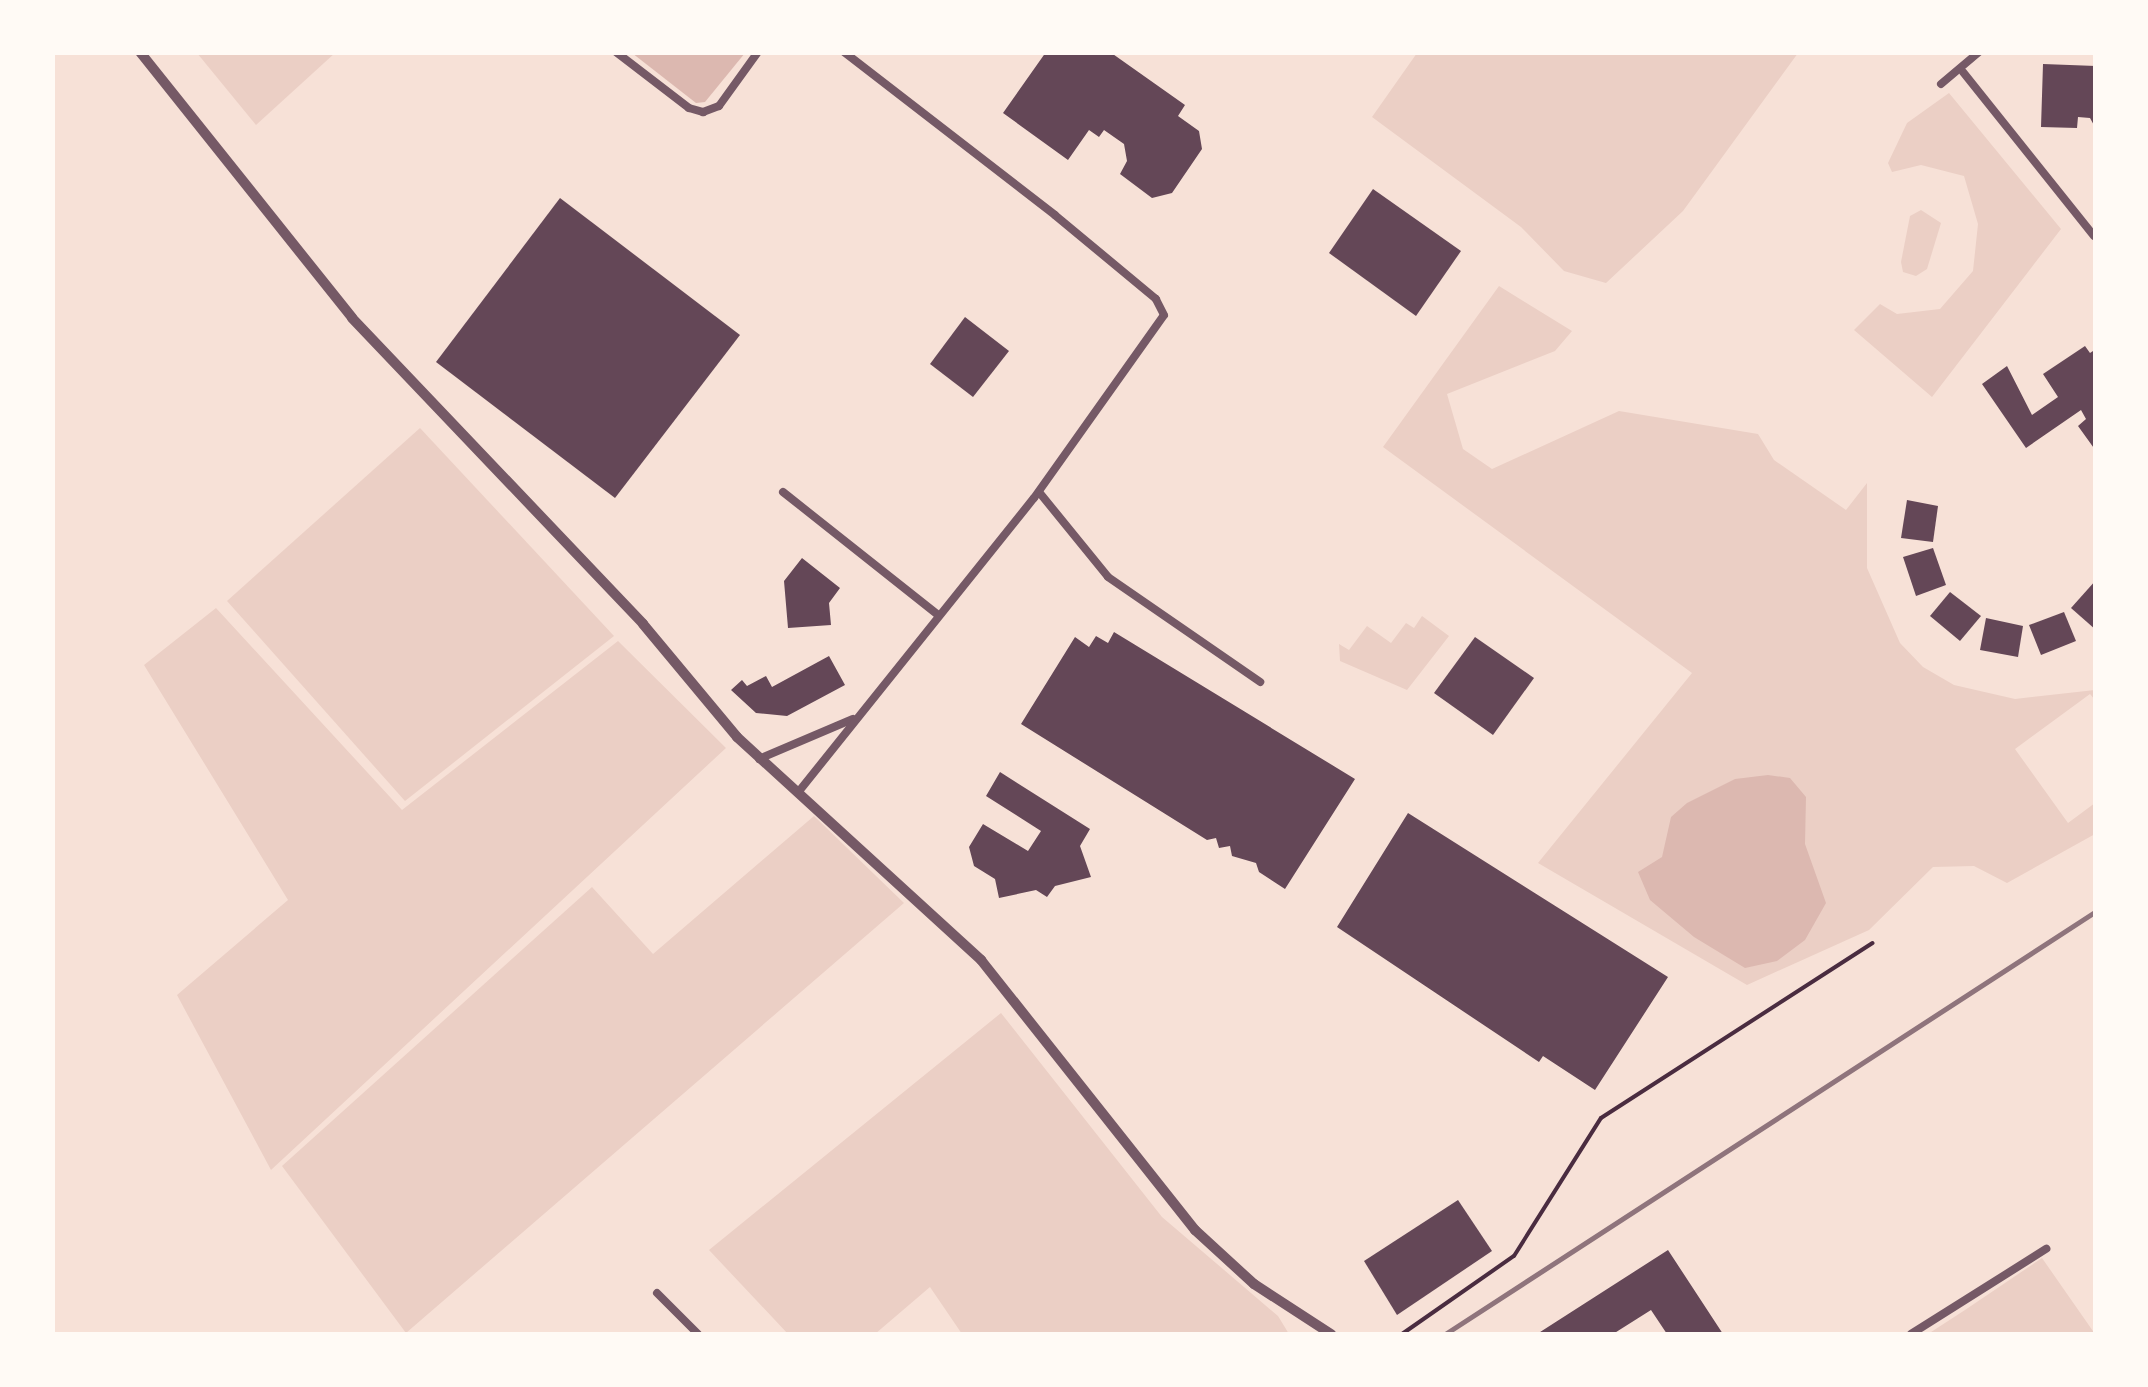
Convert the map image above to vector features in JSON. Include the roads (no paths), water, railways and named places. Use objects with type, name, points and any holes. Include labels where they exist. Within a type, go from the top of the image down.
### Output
[{"type":"street","points":[[140,52],[352,318],[643,624],[759,759],[800,790],[981,960],[1195,1230],[1309,1328],[1332,1334]]},
{"type":"street","points":[[616,52],[689,108],[703,112],[718,106],[758,52]]},
{"type":"street","points":[[759,759],[853,719],[1039,492],[1164,315],[1156,298],[844,52]]},
{"type":"street","points":[[1942,84],[1963,72],[1966,57],[1979,52]]},
{"type":"street","points":[[1963,72],[2094,236]]},
{"type":"street","points":[[783,492],[937,614]]},
{"type":"street","points":[[1039,492],[1108,577],[1260,682]]},
{"type":"street","points":[[800,790],[852,729],[853,719]]},
{"type":"street","points":[[1911,1334],[2046,1249]]},
{"type":"street","points":[[657,1293],[698,1334]]},
{"type":"railway","points":[[1445,1334],[2096,911]]}]
